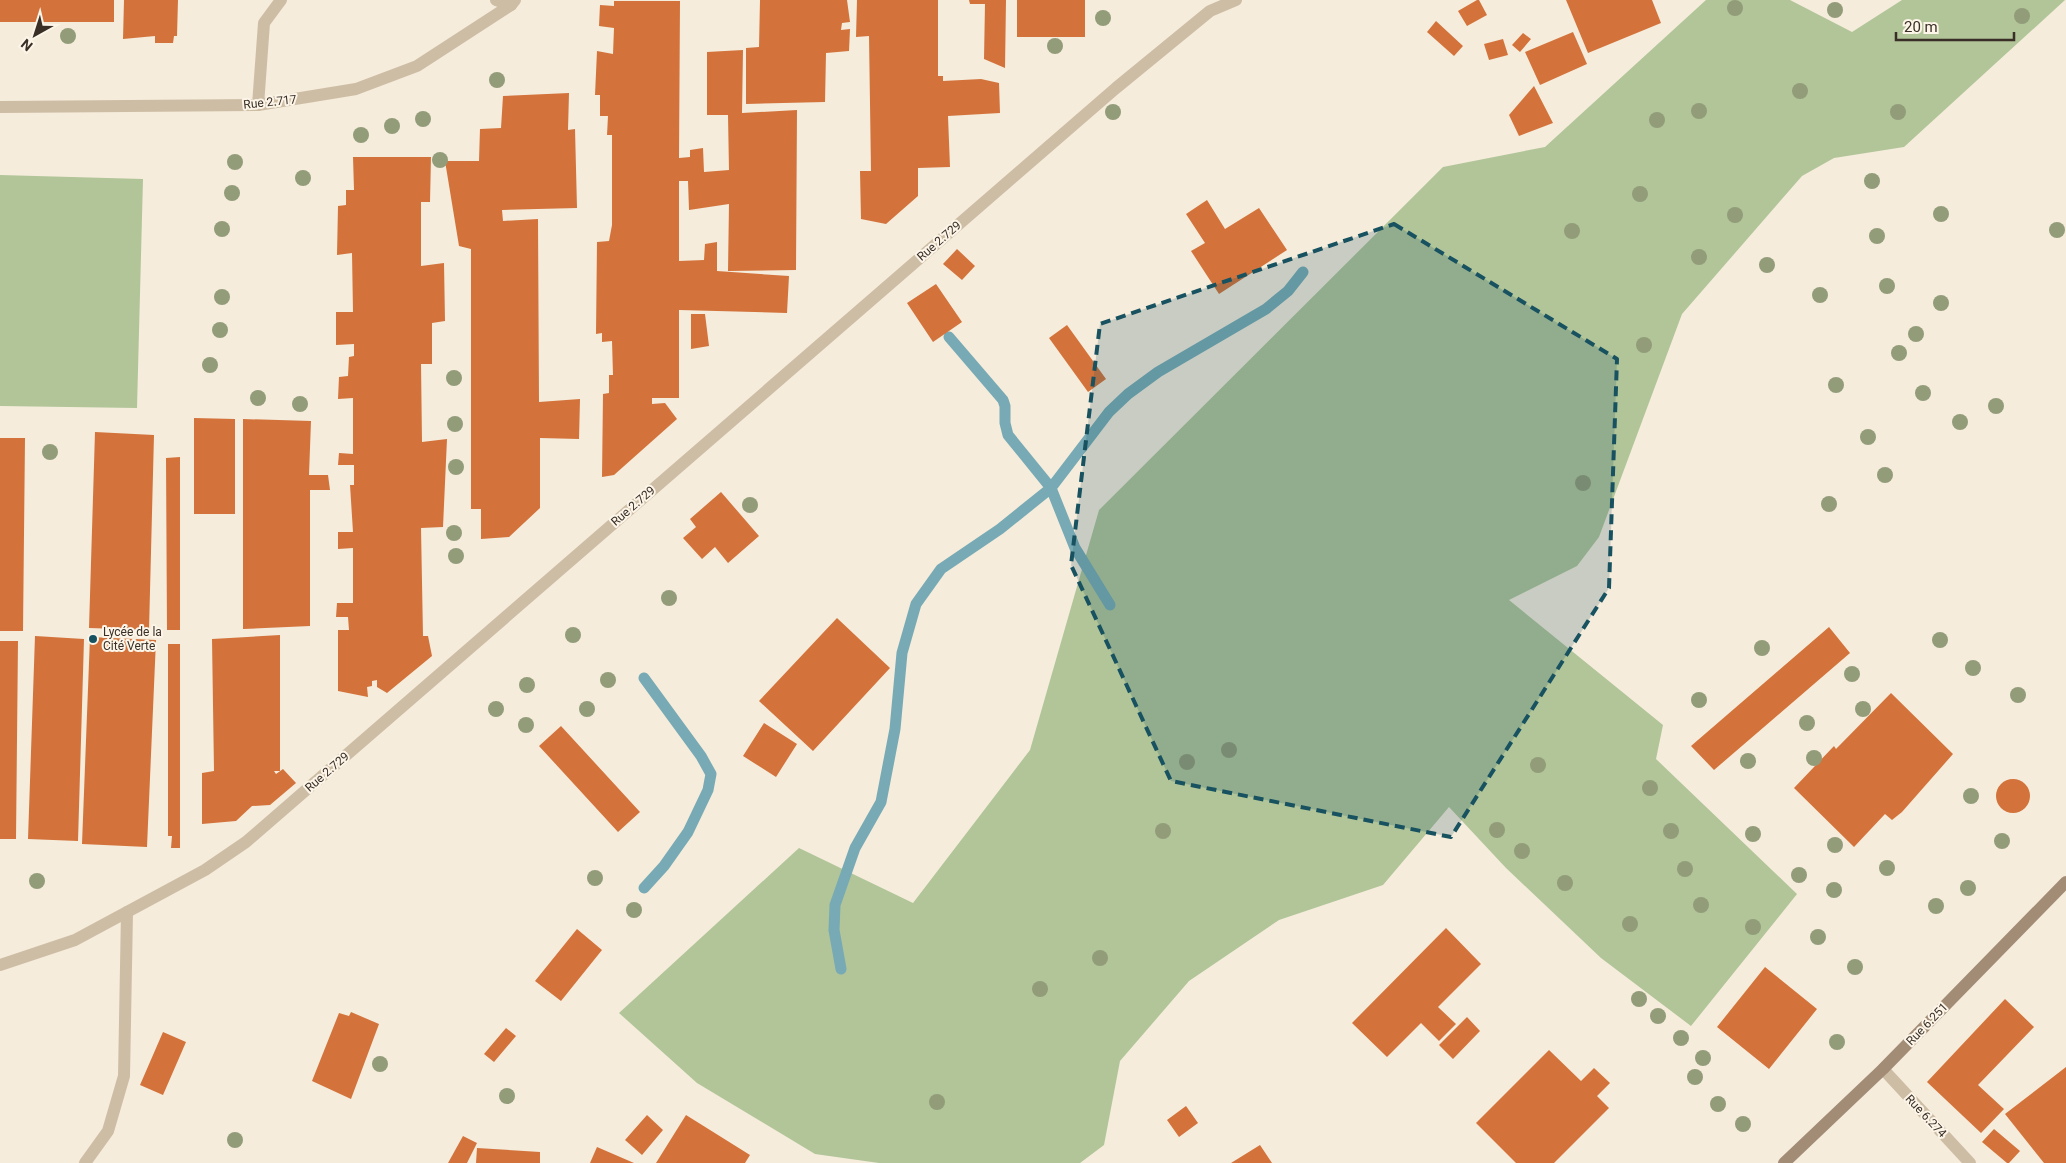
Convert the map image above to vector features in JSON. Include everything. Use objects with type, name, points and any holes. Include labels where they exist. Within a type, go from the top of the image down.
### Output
[{"type":"main road","name":"Rue 6.251","points":[[1784,1163],[1883,1070],[2066,882]]},
{"type":"street","points":[[258,105],[264,23],[281,0]]},
{"type":"street","points":[[496,0],[513,2]]},
{"type":"street","name":"Rue 2.729","points":[[0,965],[75,940],[205,870],[246,842],[1209,6],[1236,0]]},
{"type":"street","name":"Rue 2.717","points":[[0,107],[258,105],[356,89],[417,66],[513,2]]},
{"type":"street","points":[[86,1163],[108,1131],[124,1076],[127,912]]},
{"type":"street","name":"Rue 6.274","points":[[1883,1070],[1970,1163]]},
{"type":"highlighted area","points":[[1394,224],[1617,359],[1609,588],[1451,837],[1171,781],[1071,565],[1100,324]]},
{"type":"green space","points":[[1706,0],[1790,0],[1852,32],[1902,0],[2065,0],[1904,147],[1834,158],[1802,176],[1682,314],[1599,537],[1577,566],[1509,600],[1663,725],[1656,759],[1797,894],[1691,1026],[1601,958],[1506,868],[1449,807],[1383,885],[1279,920],[1189,981],[1120,1061],[1104,1145],[1080,1163],[879,1163],[815,1154],[697,1083],[619,1013],[799,848],[913,903],[1030,750],[1099,510],[1443,167],[1545,147]]},
{"type":"green space","points":[[0,175],[143,179],[137,408],[0,406]]},
{"type":"building","points":[[0,0],[114,0],[114,22],[0,22]]},
{"type":"building","points":[[124,0],[178,0],[177,36],[174,36],[173,43],[155,43],[155,36],[123,39]]},
{"type":"building","points":[[760,0],[847,0],[850,22],[842,23],[841,30],[850,29],[849,51],[826,53],[825,102],[746,104],[746,48],[759,47]]},
{"type":"building","points":[[857,0],[938,0],[938,76],[943,76],[943,81],[981,79],[999,83],[1000,113],[948,116],[950,167],[918,168],[918,196],[886,224],[861,219],[860,171],[871,171],[869,36],[856,37]]},
{"type":"building","points":[[969,0],[1006,0],[1005,68],[984,59],[985,4],[970,4]]},
{"type":"building","points":[[1017,0],[1085,0],[1085,37],[1017,37]]},
{"type":"building","points":[[1479,0],[1487,15],[1467,26],[1458,11]]},
{"type":"building","points":[[1566,0],[1652,0],[1661,23],[1588,53]]},
{"type":"building","points":[[614,1],[680,1],[679,158],[690,157],[690,150],[703,148],[704,172],[729,170],[728,115],[707,115],[707,52],[743,50],[742,113],[797,110],[796,270],[728,271],[729,204],[689,210],[688,181],[679,181],[679,261],[704,260],[705,244],[717,242],[717,271],[789,276],[787,313],[679,310],[679,398],[652,398],[652,404],[665,403],[677,419],[614,475],[602,477],[603,394],[609,393],[609,375],[613,375],[612,341],[602,342],[602,333],[596,334],[597,242],[609,241],[612,225],[612,135],[607,135],[608,116],[600,116],[600,95],[595,95],[597,51],[613,54],[614,28],[599,26],[600,5],[614,6]]},
{"type":"building","points":[[1436,21],[1463,46],[1454,56],[1427,32]]},
{"type":"building","points":[[1573,32],[1587,64],[1540,85],[1525,52]]},
{"type":"building","points":[[1523,33],[1531,39],[1520,52],[1512,45]]},
{"type":"building","points":[[1503,39],[1508,55],[1489,60],[1484,44]]},
{"type":"building","points":[[1534,86],[1553,123],[1519,136],[1509,115]]},
{"type":"building","points":[[569,93],[568,130],[575,129],[577,208],[502,210],[503,221],[538,219],[539,402],[580,399],[579,439],[540,438],[540,508],[509,537],[481,539],[481,509],[471,509],[471,249],[459,246],[445,161],[479,161],[480,129],[501,128],[503,96]]},
{"type":"building","points":[[353,157],[431,157],[430,202],[421,202],[421,266],[444,263],[445,321],[432,323],[432,364],[421,364],[422,442],[447,439],[443,527],[421,528],[423,636],[428,636],[432,656],[387,693],[377,687],[377,680],[372,681],[372,686],[367,687],[368,697],[338,691],[338,630],[349,630],[348,617],[336,617],[337,603],[353,603],[353,548],[338,549],[338,532],[353,532],[350,485],[354,485],[354,465],[338,465],[339,453],[353,454],[353,398],[338,399],[339,377],[348,376],[349,357],[354,356],[354,344],[336,345],[336,312],[353,312],[352,253],[337,255],[338,206],[346,205],[346,190],[354,190]]},
{"type":"building","points":[[1207,200],[1225,229],[1259,208],[1287,250],[1219,294],[1191,251],[1205,243],[1186,214]]},
{"type":"building","points":[[957,249],[975,266],[962,280],[943,264]]},
{"type":"building","points":[[936,284],[962,322],[933,342],[907,303]]},
{"type":"building","points":[[691,314],[705,314],[709,346],[691,349]]},
{"type":"building","points":[[1067,325],[1106,379],[1088,392],[1049,338]]},
{"type":"building","points":[[194,418],[235,419],[235,514],[194,514]]},
{"type":"building","points":[[243,419],[311,421],[309,475],[328,475],[330,490],[310,490],[310,626],[243,629]]},
{"type":"building","points":[[95,432],[154,435],[149,630],[89,628]]},
{"type":"building","points":[[0,438],[25,438],[23,631],[0,631]]},
{"type":"building","points":[[180,457],[180,630],[167,630],[166,458]]},
{"type":"building","points":[[721,492],[759,536],[728,563],[715,547],[702,559],[683,538],[696,527],[690,519]]},
{"type":"building","points":[[837,618],[890,668],[813,751],[759,701]]},
{"type":"building","points":[[1829,627],[1850,653],[1714,770],[1691,746]]},
{"type":"building","points":[[280,635],[280,771],[274,771],[276,774],[283,769],[296,783],[270,805],[252,806],[236,821],[202,824],[202,773],[214,771],[212,639]]},
{"type":"building","points":[[35,636],[84,639],[78,841],[28,839]]},
{"type":"building","points":[[90,637],[156,640],[147,847],[82,844]]},
{"type":"building","points":[[0,641],[18,641],[16,839],[0,839]]},
{"type":"building","points":[[168,644],[180,644],[180,848],[171,848],[172,836],[168,836]]},
{"type":"building","points":[[1891,693],[1953,754],[1902,812],[1892,820],[1885,814],[1854,847],[1794,788],[1834,746],[1836,749]]},
{"type":"building","points":[[764,723],[797,744],[776,777],[743,756]]},
{"type":"building","points":[[561,726],[640,812],[618,832],[539,746]]},
{"type":"building","points":[[2013,779],[2020,780],[2025,784],[2029,789],[2029,803],[2025,808],[2020,812],[2013,813],[2006,812],[2001,808],[1997,803],[1996,796],[1997,789],[2001,784],[2006,780]]},
{"type":"building","points":[[1446,928],[1481,964],[1438,1007],[1456,1024],[1439,1041],[1421,1023],[1387,1057],[1352,1023]]},
{"type":"building","points":[[577,929],[602,950],[561,1001],[535,981]]},
{"type":"building","points":[[1765,967],[1817,1009],[1769,1069],[1717,1027]]},
{"type":"building","points":[[2005,999],[2034,1027],[1978,1085],[2004,1109],[1981,1133],[1927,1082]]},
{"type":"building","points":[[351,1012],[379,1024],[351,1099],[312,1081],[339,1013],[349,1016]]},
{"type":"building","points":[[1467,1017],[1480,1031],[1453,1059],[1439,1045]]},
{"type":"building","points":[[506,1028],[516,1036],[494,1062],[484,1054]]},
{"type":"building","points":[[163,1032],[186,1042],[163,1095],[140,1085]]},
{"type":"building","points":[[1549,1050],[1581,1081],[1594,1068],[1610,1083],[1597,1096],[1609,1108],[1554,1163],[1516,1163],[1476,1123]]},
{"type":"building","points":[[2066,1067],[2066,1163],[2044,1163],[2005,1114]]},
{"type":"building","points":[[1186,1106],[1198,1123],[1179,1137],[1167,1120]]},
{"type":"building","points":[[647,1115],[663,1130],[642,1155],[625,1140]]},
{"type":"building","points":[[686,1115],[750,1155],[745,1163],[656,1163]]},
{"type":"building","points":[[1994,1129],[2020,1151],[2009,1163],[1982,1142]]},
{"type":"building","points":[[463,1136],[477,1143],[467,1163],[448,1163]]},
{"type":"building","points":[[1260,1145],[1272,1163],[1231,1163]]},
{"type":"building","points":[[597,1147],[634,1163],[590,1163]]},
{"type":"building","points":[[477,1148],[540,1152],[540,1163],[476,1163]]},
{"type":"waterway","points":[[841,969],[834,930],[835,905],[855,848],[881,802],[895,729],[902,653],[916,604],[941,569],[1000,529],[1051,488],[1109,412],[1128,394],[1158,372],[1266,309],[1288,291],[1303,272]]},
{"type":"waterway","points":[[949,337],[1003,400],[1008,435],[1051,488],[1075,548],[1110,605]]},
{"type":"waterway","points":[[644,678],[701,756],[711,774],[708,790],[688,832],[664,866],[644,888]]},
{"type":"place","name":"Lycée de la Cité Verte","points":[[93,639]]}]
